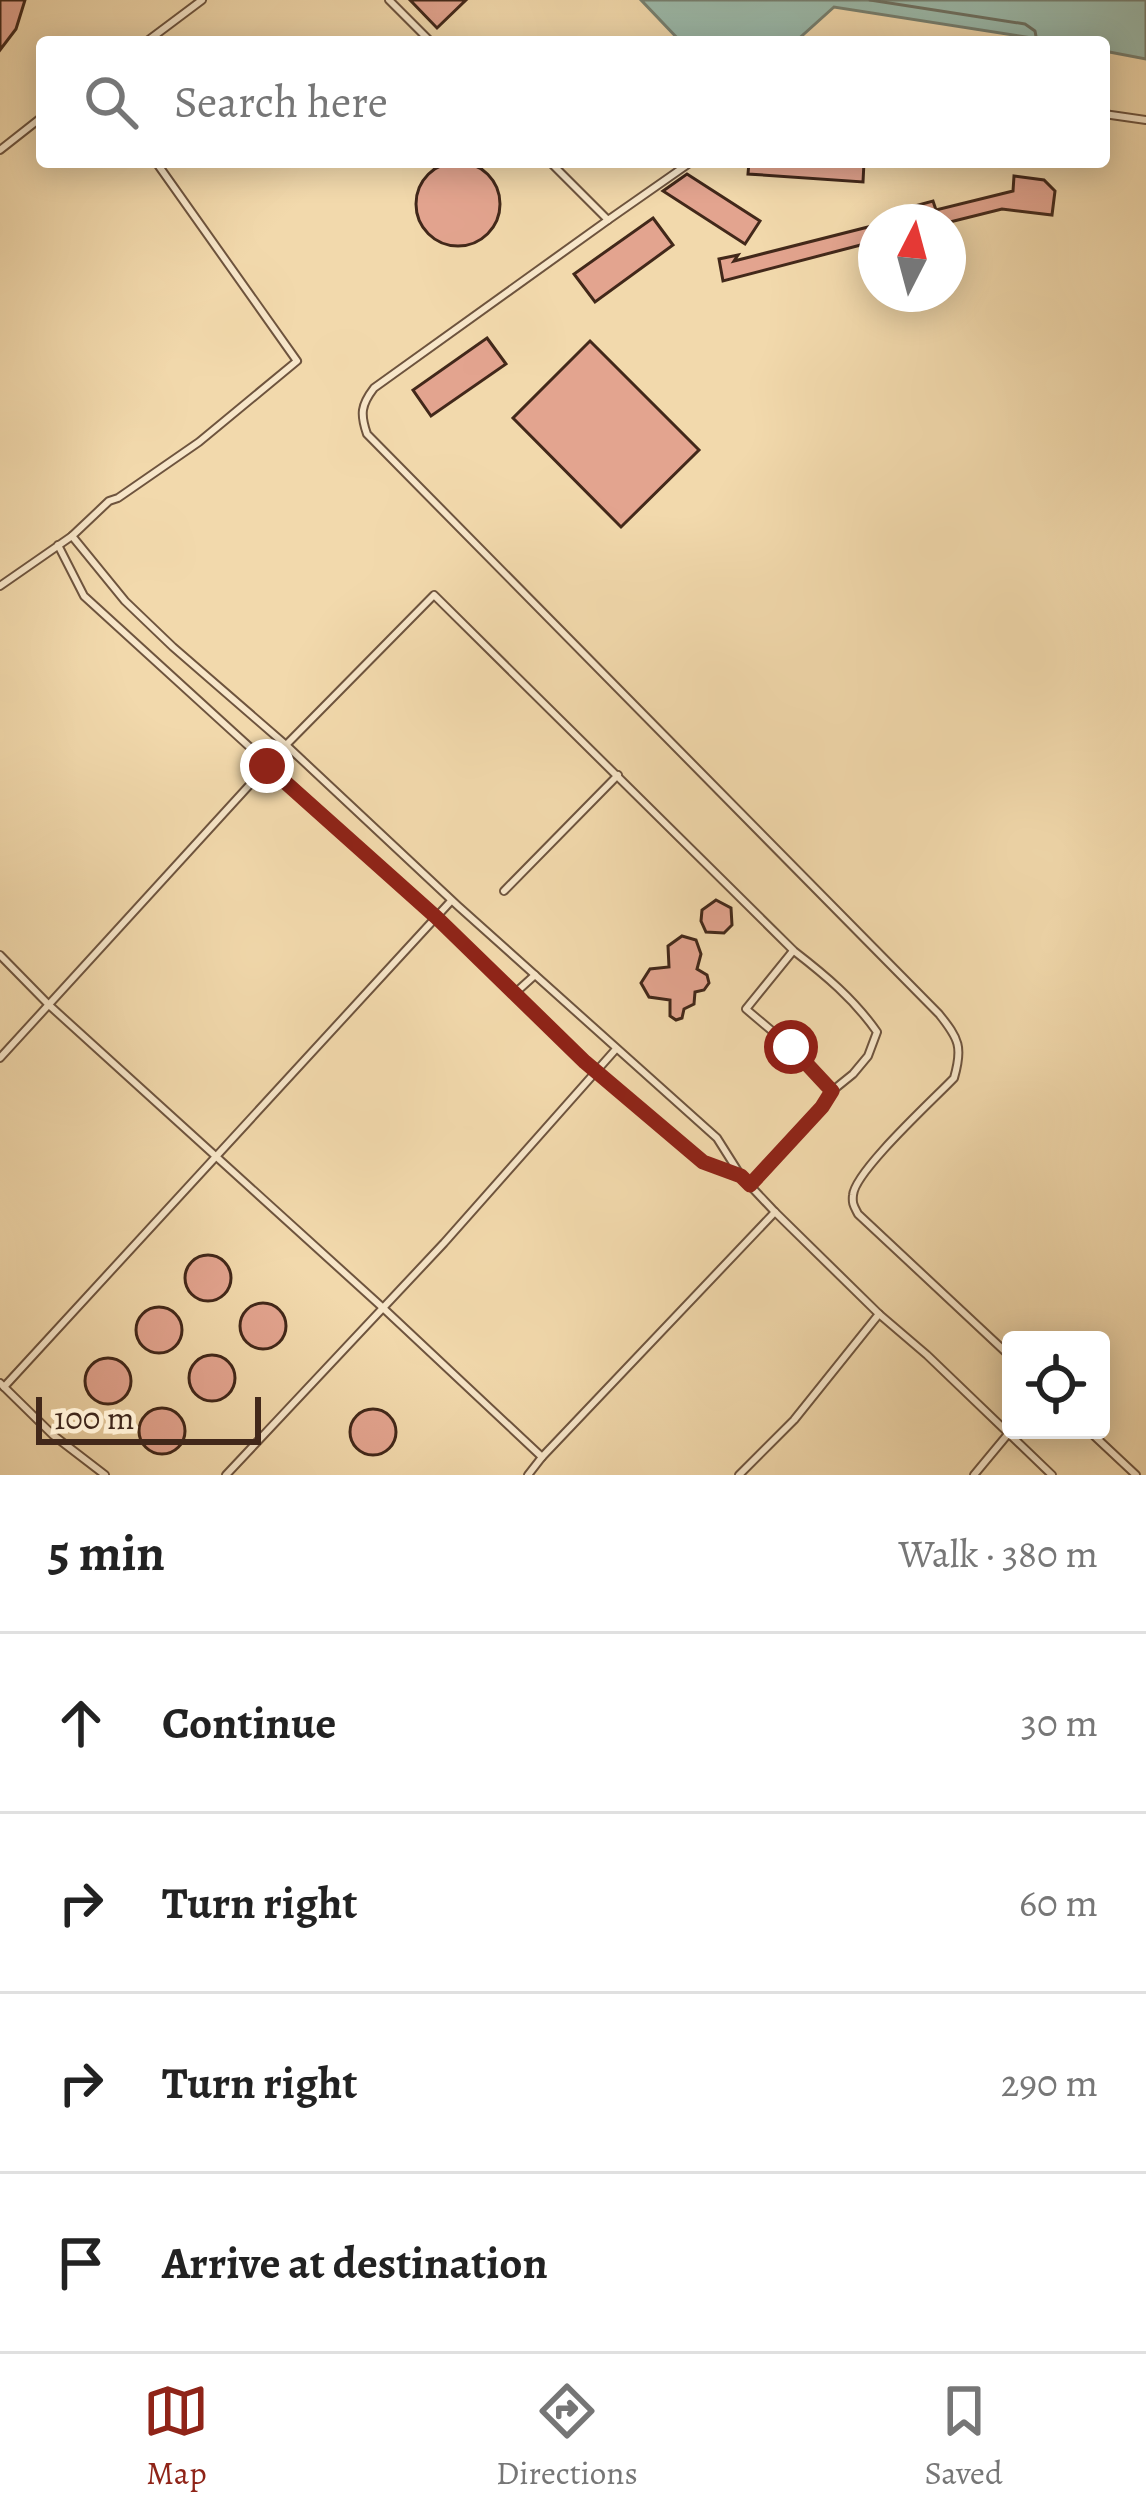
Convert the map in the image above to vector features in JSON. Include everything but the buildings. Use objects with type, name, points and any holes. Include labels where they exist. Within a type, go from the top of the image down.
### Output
[{"type":"lane","points":[[154,36],[202,0]]},
{"type":"lane","points":[[389,0],[425,36]]},
{"type":"lane","points":[[1110,115],[1146,120]]},
{"type":"lane","points":[[0,150],[36,122]]},
{"type":"lane","points":[[0,586],[72,536],[110,501],[199,442],[297,361],[160,168]]},
{"type":"lane","points":[[556,168],[608,220]]},
{"type":"lane","points":[[682,168],[374,388],[362,403],[362,419],[367,434],[957,1036],[960,1058],[954,1078],[866,1170],[853,1190],[853,1203],[858,1214],[1002,1350]]},
{"type":"lane","points":[[72,536],[125,601],[717,1138],[741,1176],[775,1212],[1002,1428]]},
{"type":"lane","points":[[58,545],[84,596],[436,917],[597,1072],[703,1162],[741,1176]]},
{"type":"lane","points":[[0,1058],[286,745],[434,596],[794,951],[831,979],[877,1032],[868,1057],[854,1074],[832,1091],[750,1185]]},
{"type":"lane","points":[[504,891],[618,776]]},
{"type":"lane","points":[[105,1475],[53,1435],[2,1385],[452,901]]},
{"type":"lane","points":[[794,951],[746,1009],[832,1091]]},
{"type":"lane","points":[[0,955],[542,1457]]},
{"type":"lane","points":[[514,994],[535,975]]},
{"type":"lane","points":[[226,1475],[616,1049]]},
{"type":"lane","points":[[529,1475],[775,1212]]},
{"type":"lane","points":[[739,1475],[794,1420],[879,1314]]},
{"type":"lane","points":[[974,1475],[1004,1439]]},
{"type":"lane","points":[[1013,1439],[1052,1475]]},
{"type":"lane","points":[[1098,1439],[1136,1475]]},
{"type":"water","points":[[641,0],[1146,0],[1146,59],[1110,52],[1110,36],[1020,36],[834,7],[802,36],[675,36]]},
{"type":"route","points":[[267,766],[436,917],[585,1062],[703,1162],[741,1176],[750,1185],[832,1091],[791,1047]]}]
